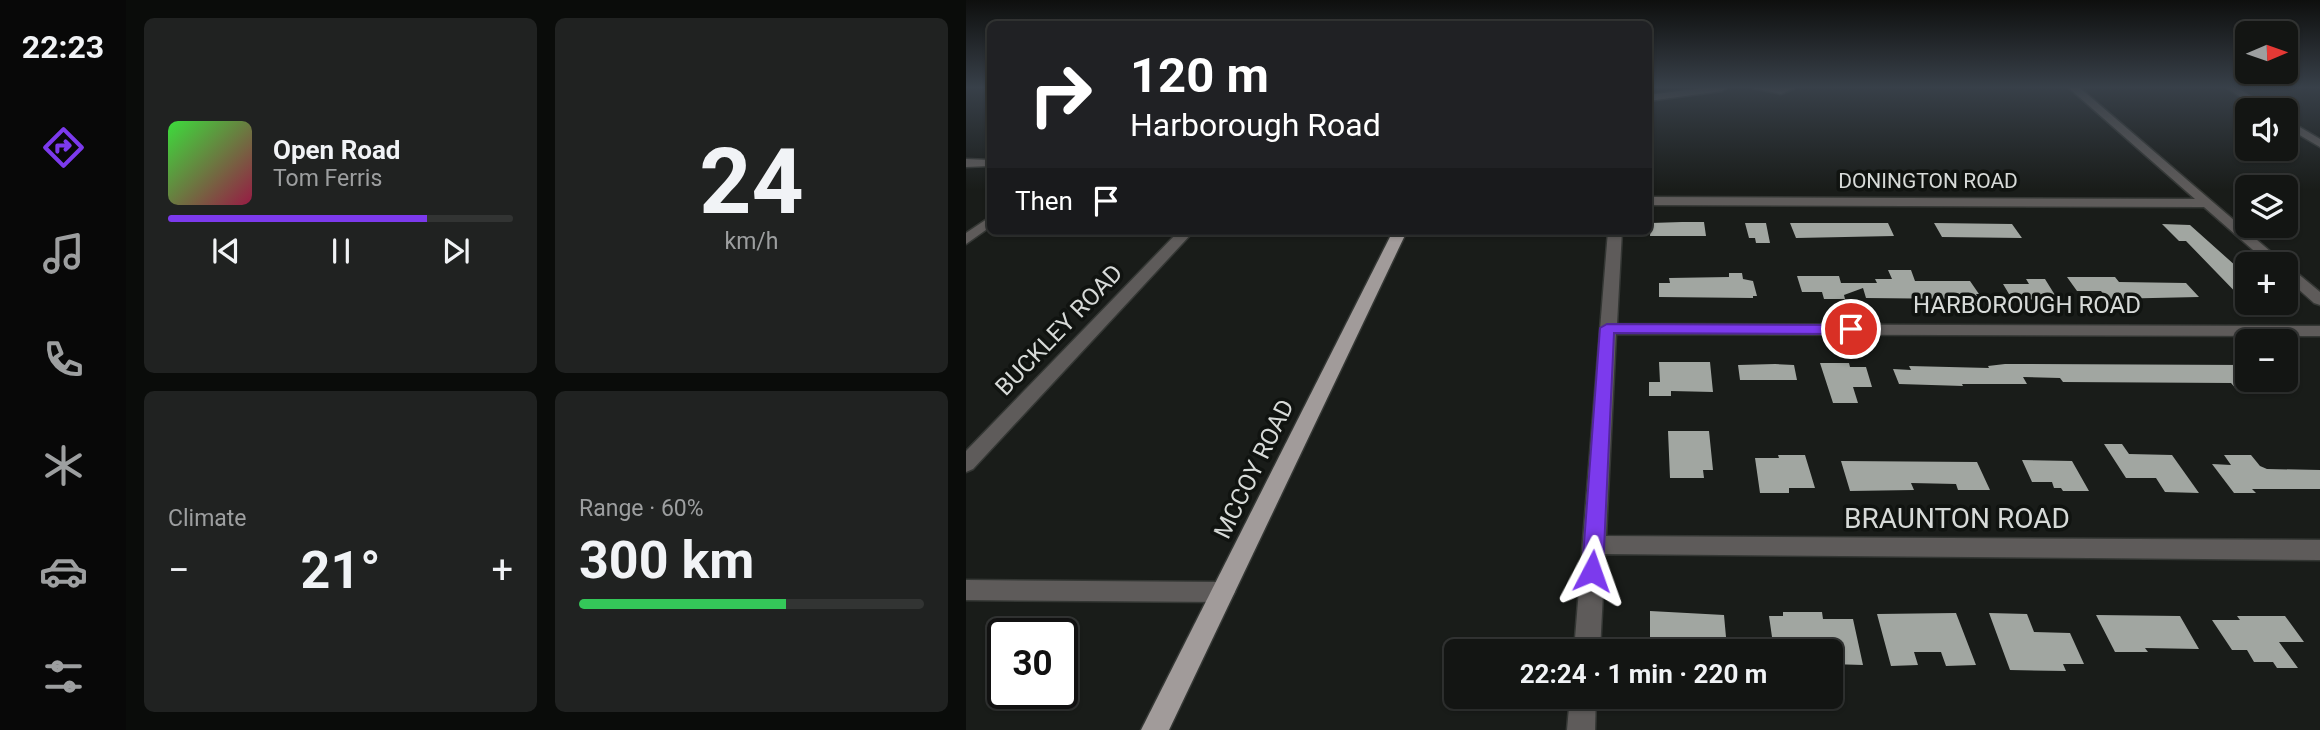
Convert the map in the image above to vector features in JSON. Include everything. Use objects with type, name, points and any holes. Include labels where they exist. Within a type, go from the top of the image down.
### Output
[{"type":"main road","name":"MCCOY ROAD","points":[[1154,730],[1398,235]]},
{"type":"street","points":[[2113,122],[2264,252]]},
{"type":"street","points":[[2298,130],[2320,144]]},
{"type":"street","points":[[966,163],[987,163]]},
{"type":"street","name":"DONINGTON ROAD","points":[[1652,201],[2207,203]]},
{"type":"street","points":[[966,240],[987,223]]},
{"type":"street","name":"BUCKLEY ROAD","points":[[966,464],[1183,235]]},
{"type":"street","points":[[1588,639],[1615,235]]},
{"type":"street","points":[[2298,281],[2320,300]]},
{"type":"street","name":"HARBOROUGH ROAD","points":[[1607,328],[2320,331]]},
{"type":"street","name":"BRAUNTON ROAD","points":[[1594,545],[2320,551]]},
{"type":"street","points":[[966,590],[1223,592]]},
{"type":"street","points":[[1581,730],[1582,709]]},
{"type":"building","points":[[1704,222],[1706,236],[1650,236],[1652,223]]},
{"type":"building","points":[[1745,223],[1766,223],[1770,243],[1756,243],[1755,238],[1749,238]]},
{"type":"building","points":[[1790,223],[1888,223],[1894,236],[1796,238]]},
{"type":"building","points":[[1934,223],[2012,224],[2022,238],[1942,237]]},
{"type":"building","points":[[2162,224],[2190,225],[2235,265],[2235,292],[2186,241],[2179,241]]},
{"type":"building","points":[[1888,270],[1911,270],[1915,281],[1970,281],[1979,294],[1976,294],[1978,297],[1959,297],[1961,299],[1866,298],[1863,288],[1844,295],[1845,299],[1824,299],[1822,292],[1802,292],[1797,276],[1839,276],[1841,283],[1877,283],[1875,279],[1892,279]]},
{"type":"building","points":[[1729,273],[1742,273],[1743,279],[1753,281],[1757,296],[1659,297],[1659,283],[1670,283],[1669,278],[1729,277]]},
{"type":"building","points":[[2067,277],[2115,277],[2119,282],[2186,283],[2199,297],[2107,299],[2101,291],[2077,291]]},
{"type":"building","points":[[2026,279],[2045,279],[2058,300],[2012,299],[2003,284],[2029,284]]},
{"type":"building","points":[[1659,362],[1710,362],[1713,392],[1671,391],[1671,396],[1649,396],[1649,382],[1660,382]]},
{"type":"building","points":[[1820,363],[1849,363],[1850,367],[1866,367],[1872,387],[1853,387],[1858,403],[1833,403]]},
{"type":"building","points":[[1738,365],[1794,365],[1797,380],[1740,380]]},
{"type":"building","points":[[2235,365],[2235,388],[2231,383],[2063,382],[2060,378],[2023,377],[2027,384],[1899,384],[1893,369],[1911,370],[1909,366],[1989,368],[1988,366]]},
{"type":"building","points":[[1668,431],[1709,431],[1713,470],[1703,470],[1704,478],[1670,478]]},
{"type":"building","points":[[2104,444],[2122,444],[2129,454],[2172,455],[2199,493],[2165,492],[2156,478],[2126,478]]},
{"type":"building","points":[[1778,455],[1805,455],[1815,488],[1789,488],[1789,493],[1760,493],[1755,458],[1779,458]]},
{"type":"building","points":[[2224,455],[2251,455],[2260,466],[2267,469],[2320,470],[2320,489],[2252,489],[2256,493],[2234,493],[2212,464],[2231,465]]},
{"type":"building","points":[[2022,460],[2072,461],[2089,491],[2063,491],[2061,488],[2054,488],[2052,482],[2032,482]]},
{"type":"building","points":[[1841,461],[1977,462],[1990,490],[1958,490],[1956,484],[1911,483],[1914,490],[1850,491]]},
{"type":"building","points":[[1650,611],[1724,615],[1726,639],[1650,639]]},
{"type":"building","points":[[1783,612],[1822,612],[1823,619],[1853,619],[1863,665],[1843,664],[1843,639],[1772,639],[1769,616],[1783,616]]},
{"type":"building","points":[[1956,613],[1976,665],[1946,666],[1941,652],[1914,652],[1918,665],[1891,666],[1877,614]]},
{"type":"building","points":[[1989,613],[2027,614],[2034,632],[2070,633],[2084,664],[2063,664],[2066,671],[2010,670]]},
{"type":"building","points":[[2096,615],[2180,616],[2199,649],[2145,648],[2148,652],[2115,652]]},
{"type":"building","points":[[2237,616],[2285,616],[2304,642],[2279,642],[2298,668],[2277,668],[2273,662],[2254,662],[2247,650],[2232,650],[2212,620],[2240,620]]},
{"type":"route","points":[[1592,571],[1607,328],[1851,329]]}]
